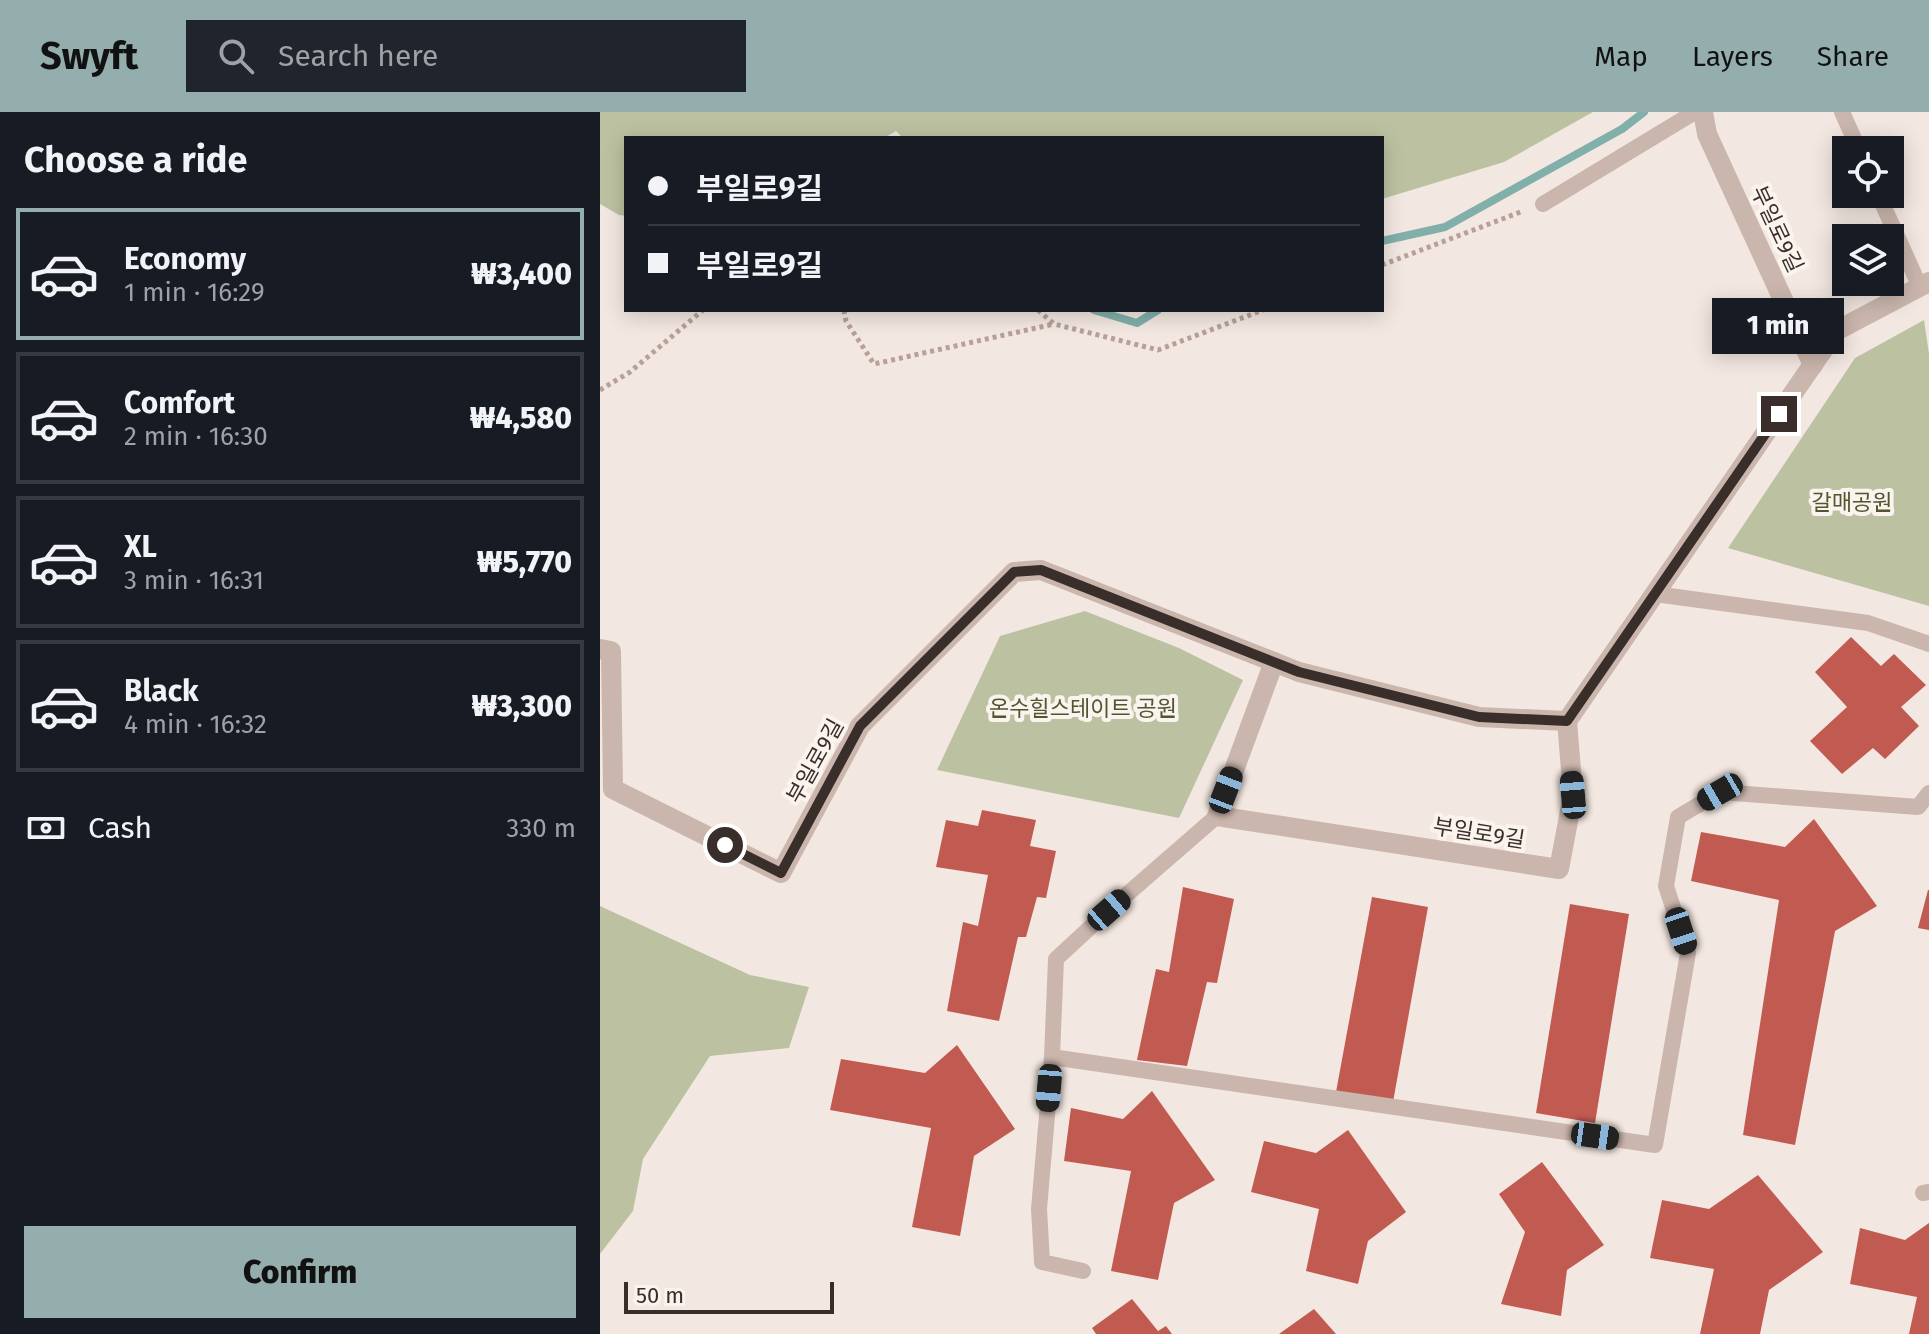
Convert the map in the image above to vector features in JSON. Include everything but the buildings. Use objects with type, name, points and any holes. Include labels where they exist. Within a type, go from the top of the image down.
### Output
[{"type":"street","name":"부일로9길","points":[[1703,112],[1707,134],[1813,365]]},
{"type":"street","points":[[1567,721],[1836,331],[1924,284]]},
{"type":"street","name":"부일로9길","points":[[600,649],[611,651],[613,789],[781,873],[860,726],[1014,572],[1041,570],[1299,672],[1479,717],[1567,721],[1573,795],[1559,869],[1217,816]]},
{"type":"street","points":[[1217,816],[1274,662]]},
{"type":"lane","points":[[1543,204],[1695,112]]},
{"type":"lane","points":[[1842,112],[1853,136]]},
{"type":"lane","points":[[1885,208],[1924,284]]},
{"type":"lane","points":[[1655,594],[1868,623],[1929,644]]},
{"type":"lane","points":[[1052,1057],[1655,1145],[1688,953],[1666,886],[1678,817],[1720,792],[1918,807],[1929,793]]},
{"type":"lane","points":[[1083,1271],[1042,1262],[1039,1209],[1052,1057],[1056,959],[1217,816]]},
{"type":"path","points":[[1384,264],[1543,204]]},
{"type":"path","points":[[600,390],[630,372],[701,312]]},
{"type":"path","points":[[844,312],[846,321],[874,364],[1054,324],[1158,350],[1258,312]]},
{"type":"path","points":[[1040,312],[1054,324]]},
{"type":"green space","points":[[600,112],[1593,112],[1504,162],[1384,198],[1384,136],[901,136],[896,131],[887,136],[624,136],[624,216],[600,204]]},
{"type":"green space","name":"갈매공원","points":[[1924,320],[1929,354],[1929,606],[1728,548],[1855,358]]},
{"type":"green space","name":"온수힐스테이트 공원","points":[[1085,611],[1179,648],[1243,680],[1179,818],[937,770],[1000,636]]},
{"type":"green space","points":[[600,906],[750,975],[809,987],[789,1048],[710,1056],[643,1159],[633,1211],[600,1254]]},
{"type":"waterway","points":[[1384,241],[1445,227],[1622,129],[1644,112]]},
{"type":"waterway","points":[[1101,312],[1137,323],[1155,312]]},
{"type":"route","points":[[725,845],[781,873],[860,726],[1014,572],[1041,570],[1299,672],[1479,717],[1567,721],[1779,414]]}]
